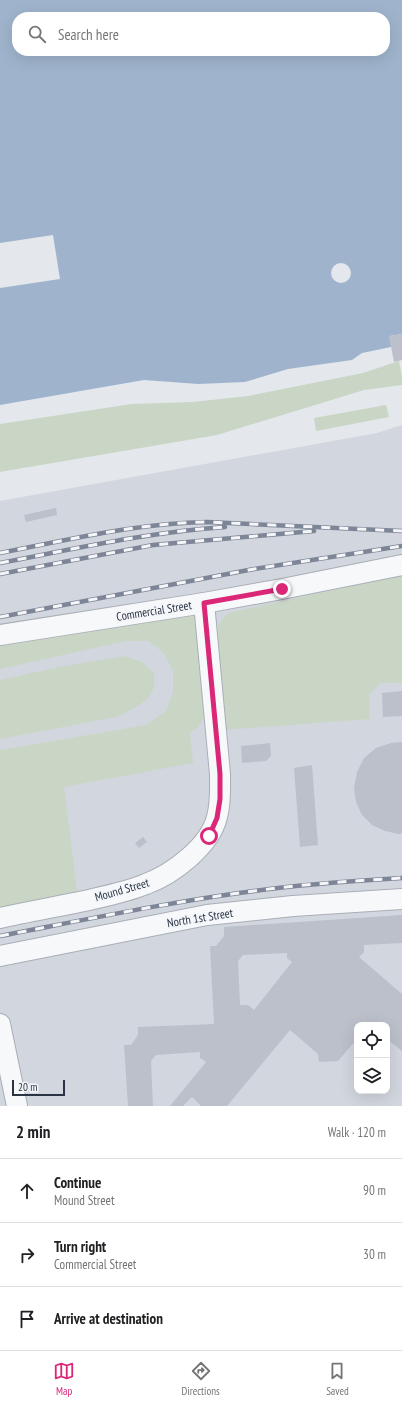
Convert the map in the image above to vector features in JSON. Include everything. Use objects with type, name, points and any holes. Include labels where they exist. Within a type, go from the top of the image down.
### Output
[{"type":"street","name":"Commercial Street","points":[[0,635],[204,603],[402,565]]},
{"type":"street","name":"Mound Street","points":[[0,918],[125,892],[147,884],[178,866],[198,849],[209,836],[217,818],[220,799],[220,774],[204,603]]},
{"type":"street","name":"North 1st Street","points":[[0,956],[207,915],[293,906],[402,899]]},
{"type":"street","points":[[0,1024],[17,1106]]},
{"type":"shaded area","points":[[402,425],[402,1106],[0,1106],[0,501],[377,433]]},
{"type":"green space","points":[[399,361],[402,385],[364,390],[217,435],[0,472],[0,424],[132,404],[193,402],[248,396],[363,373]]},
{"type":"green space","points":[[386,405],[389,417],[316,431],[314,418]]},
{"type":"green space","points":[[402,575],[402,683],[381,683],[369,694],[370,719],[223,730],[215,640],[219,624],[228,613]]},
{"type":"green space","points":[[195,612],[207,714],[198,727],[190,733],[193,763],[64,787],[77,892],[0,907],[0,750],[146,725],[166,711],[173,692],[173,671],[164,653],[148,641],[126,641],[0,669],[0,640]]},
{"type":"green space","points":[[124,656],[142,662],[154,673],[154,685],[151,694],[138,706],[116,717],[0,739],[0,680],[60,667]]},
{"type":"water","points":[[0,0],[402,0],[402,334],[390,336],[391,347],[362,353],[352,360],[288,369],[245,382],[198,384],[144,380],[0,405]]},
{"type":"pier","points":[[53,235],[60,279],[0,288],[0,243]]},
{"type":"pier","points":[[341,263],[348,266],[351,273],[348,280],[341,283],[334,280],[331,273],[334,266]]},
{"type":"building","points":[[402,334],[402,360],[394,362],[389,336]]},
{"type":"building","points":[[56,508],[57,515],[26,522],[24,515]]},
{"type":"building","points":[[402,691],[402,716],[383,717],[382,693]]},
{"type":"building","points":[[402,742],[402,833],[399,834],[385,831],[372,825],[362,815],[356,802],[354,788],[357,772],[364,758],[376,748],[391,743]]},
{"type":"building","points":[[270,743],[271,756],[266,761],[242,763],[241,746]]},
{"type":"building","points":[[312,765],[318,845],[300,847],[294,768]]},
{"type":"building","points":[[143,837],[147,842],[139,848],[135,843]]},
{"type":"building","points":[[402,915],[402,943],[364,945],[364,952],[359,957],[402,994],[402,1051],[390,1041],[390,1022],[354,1022],[354,1042],[338,1061],[319,1062],[318,1054],[290,1030],[227,1106],[201,1106],[192,1097],[183,1106],[170,1106],[206,1062],[200,1058],[200,1052],[156,1055],[151,1061],[153,1106],[128,1106],[124,1045],[131,1045],[138,1035],[138,1027],[214,1024],[210,946],[216,946],[224,936],[224,927]],"holes":[[[287,953],[287,958],[292,962],[254,1010],[248,1005],[240,1005],[238,961],[243,955]]]},
{"type":"railway","points":[[0,553],[103,533],[155,525],[181,523],[207,522],[402,531]]},
{"type":"railway","points":[[0,563],[140,537],[197,529],[225,527]]},
{"type":"railway","points":[[0,574],[153,545],[314,531]]},
{"type":"railway","points":[[0,617],[254,569],[402,546]]},
{"type":"railway","points":[[0,936],[222,895],[309,885],[402,878]]},
{"type":"route","points":[[209,836],[217,818],[220,799],[220,774],[204,603],[282,589]]}]
